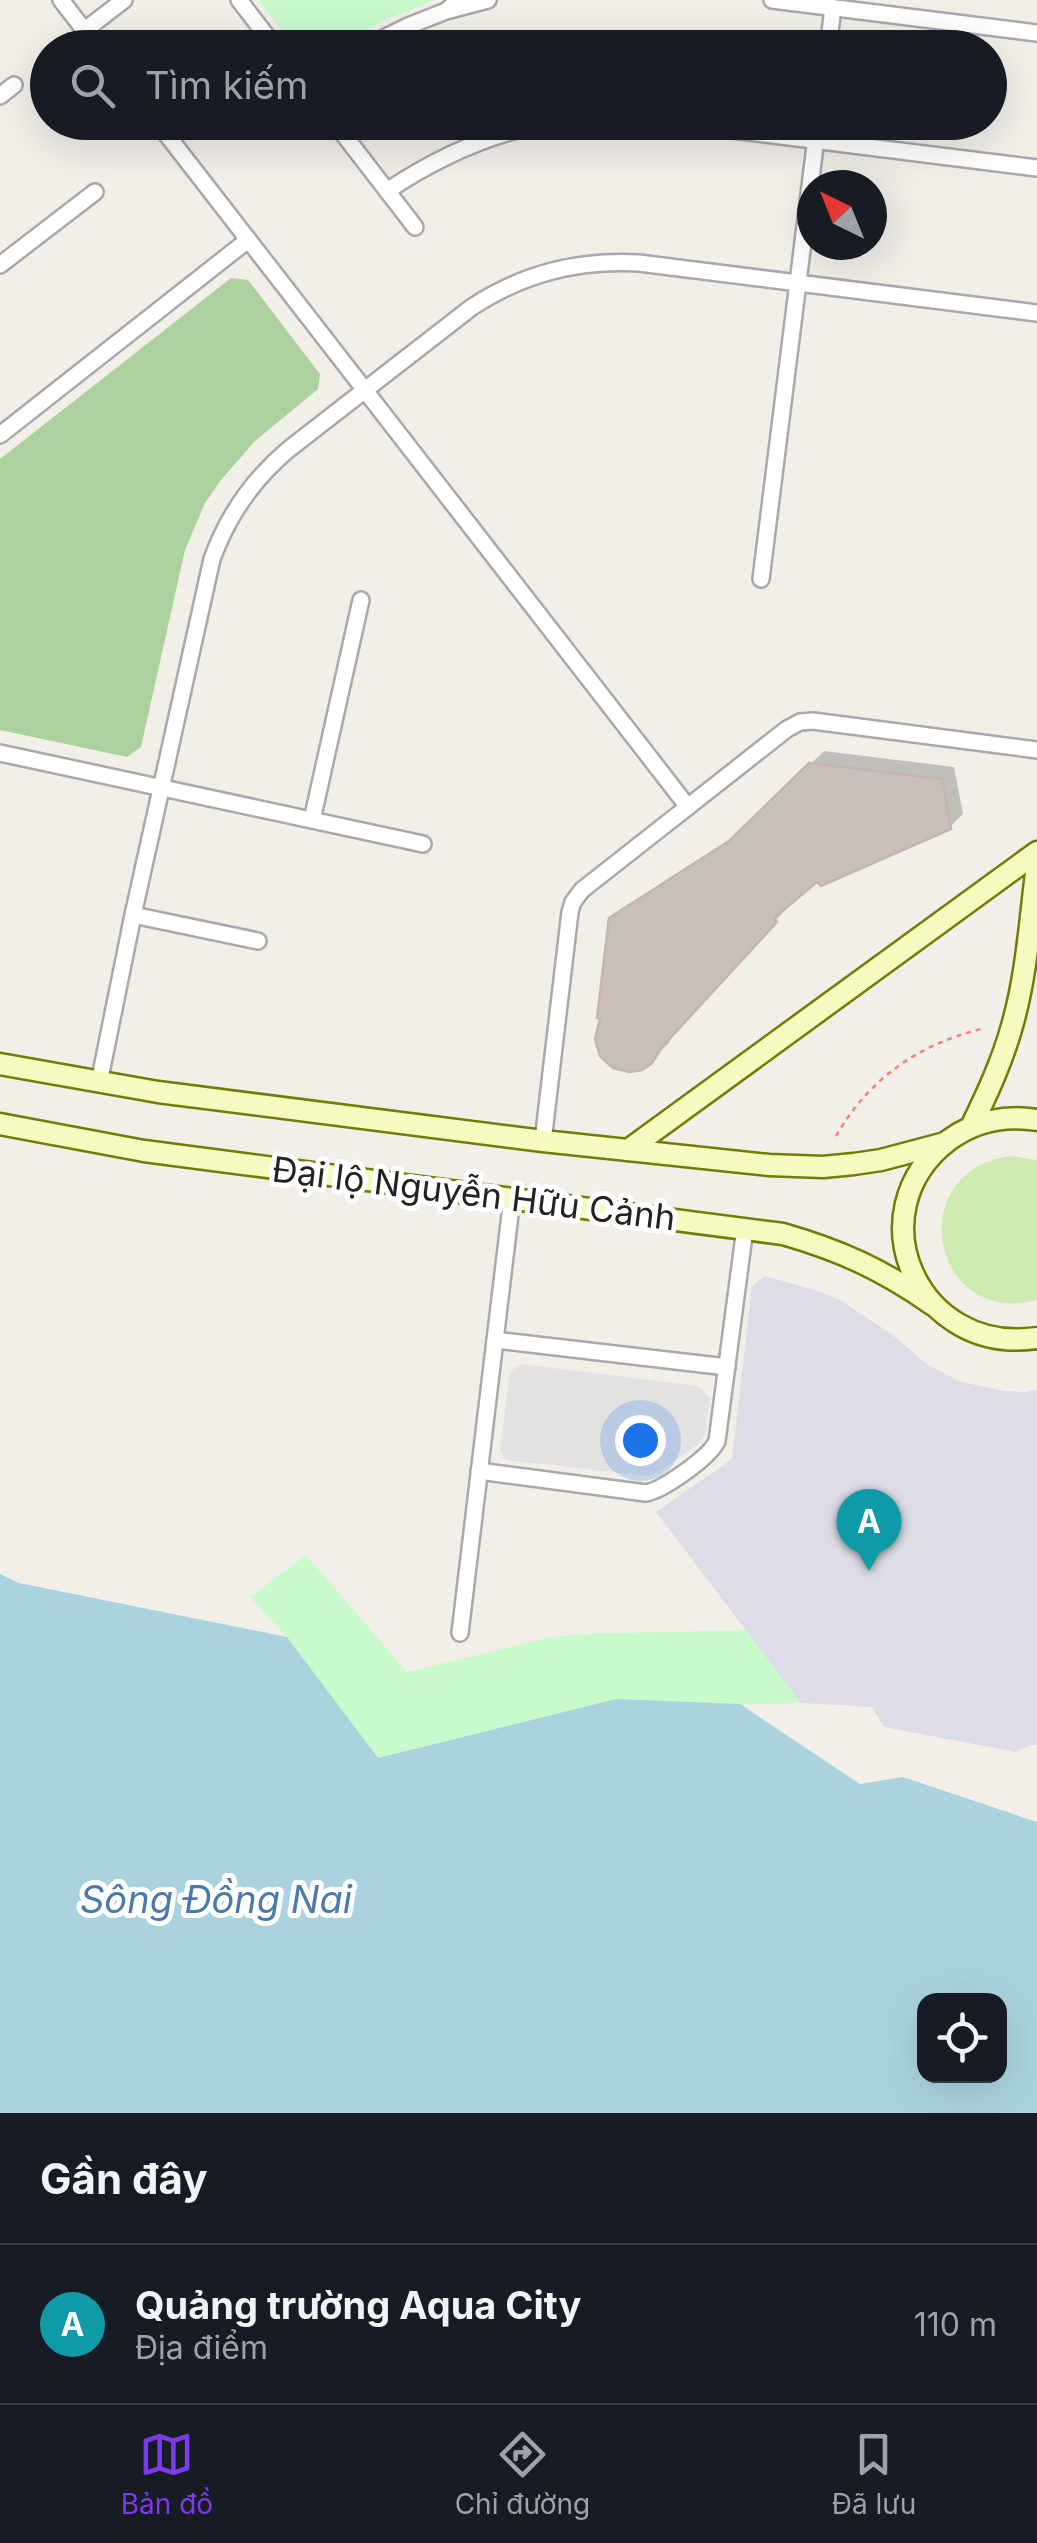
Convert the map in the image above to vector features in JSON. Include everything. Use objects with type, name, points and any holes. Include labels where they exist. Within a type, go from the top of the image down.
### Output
[{"type":"main road","points":[[628,1150],[1037,852]]},
{"type":"main road","points":[[971,1127],[1001,1061],[1016,1011],[1037,865]]},
{"type":"main road","name":"Đại lộ Nguyễn Hữu Cảnh","points":[[0,1064],[99,1083],[544,1141],[770,1165],[823,1166],[881,1160],[946,1143]]},
{"type":"main road","points":[[933,1305],[908,1262],[904,1242],[910,1192],[919,1174],[946,1143],[971,1127],[1001,1119],[1037,1120]]},
{"type":"main road","name":"Đại lộ Nguyễn Hữu Cảnh","points":[[0,1124],[144,1151],[783,1234],[846,1254],[897,1280],[975,1333],[1004,1340],[1037,1338]]},
{"type":"street","points":[[61,0],[85,30],[124,0]]},
{"type":"street","points":[[239,0],[262,30]]},
{"type":"street","points":[[398,30],[452,6],[488,0]]},
{"type":"street","points":[[772,0],[1037,33]]},
{"type":"street","points":[[830,30],[833,8]]},
{"type":"street","points":[[170,140],[688,807]]},
{"type":"street","points":[[348,140],[415,227]]},
{"type":"street","points":[[388,191],[420,169],[485,140]]},
{"type":"street","points":[[801,140],[1037,168]]},
{"type":"street","points":[[762,579],[816,142]]},
{"type":"street","points":[[0,266],[96,192]]},
{"type":"street","points":[[0,435],[248,240]]},
{"type":"street","points":[[99,1083],[208,574],[224,528],[269,466],[494,292],[554,269],[592,263],[639,263],[1037,313]]},
{"type":"street","points":[[312,820],[360,600]]},
{"type":"street","points":[[544,1141],[572,902],[582,890],[800,722],[1037,750]]},
{"type":"street","points":[[0,752],[423,844]]},
{"type":"street","points":[[133,915],[258,941]]},
{"type":"street","points":[[460,1634],[512,1198]]},
{"type":"street","points":[[479,1471],[652,1492],[715,1447],[745,1228]]},
{"type":"street","points":[[495,1340],[727,1367]]},
{"type":"path","points":[[836,1136],[864,1096],[892,1069],[942,1040],[981,1029]]},
{"type":"green space","points":[[258,0],[434,0],[366,30],[282,30]]},
{"type":"green space","points":[[231,278],[248,280],[320,374],[318,389],[255,441],[205,503],[185,550],[141,747],[127,757],[0,730],[0,459]]},
{"type":"green space","points":[[1011,1156],[1037,1160],[1037,1300],[1001,1302],[973,1291],[953,1270],[943,1244],[943,1215],[954,1188],[976,1167]]},
{"type":"green space","points":[[306,1555],[407,1672],[552,1637],[746,1630],[801,1703],[730,1705],[616,1699],[377,1759],[287,1637],[250,1597]]},
{"type":"shaded area","points":[[765,1276],[840,1300],[890,1333],[928,1365],[961,1382],[1005,1391],[1037,1390],[1037,1745],[1016,1752],[884,1727],[872,1707],[801,1703],[656,1512],[732,1459],[752,1286]]},
{"type":"shaded area","points":[[520,1364],[698,1386],[710,1398],[704,1436],[697,1445],[649,1476],[506,1460],[500,1451],[510,1372]]},
{"type":"water","name":"Sông Đồng Nai","points":[[0,1574],[19,1583],[287,1637],[378,1758],[616,1699],[740,1704],[860,1784],[903,1777],[1037,1822],[1037,2113],[0,2113]]},
{"type":"building","points":[[809,763],[942,779],[951,829],[821,886],[817,882],[774,918],[777,922],[662,1047],[652,1063],[630,1072],[613,1068],[600,1056],[595,1039],[609,918],[729,841]]},
{"type":"place","name":"Quảng trường Aqua City","points":[[869,1571]]}]
